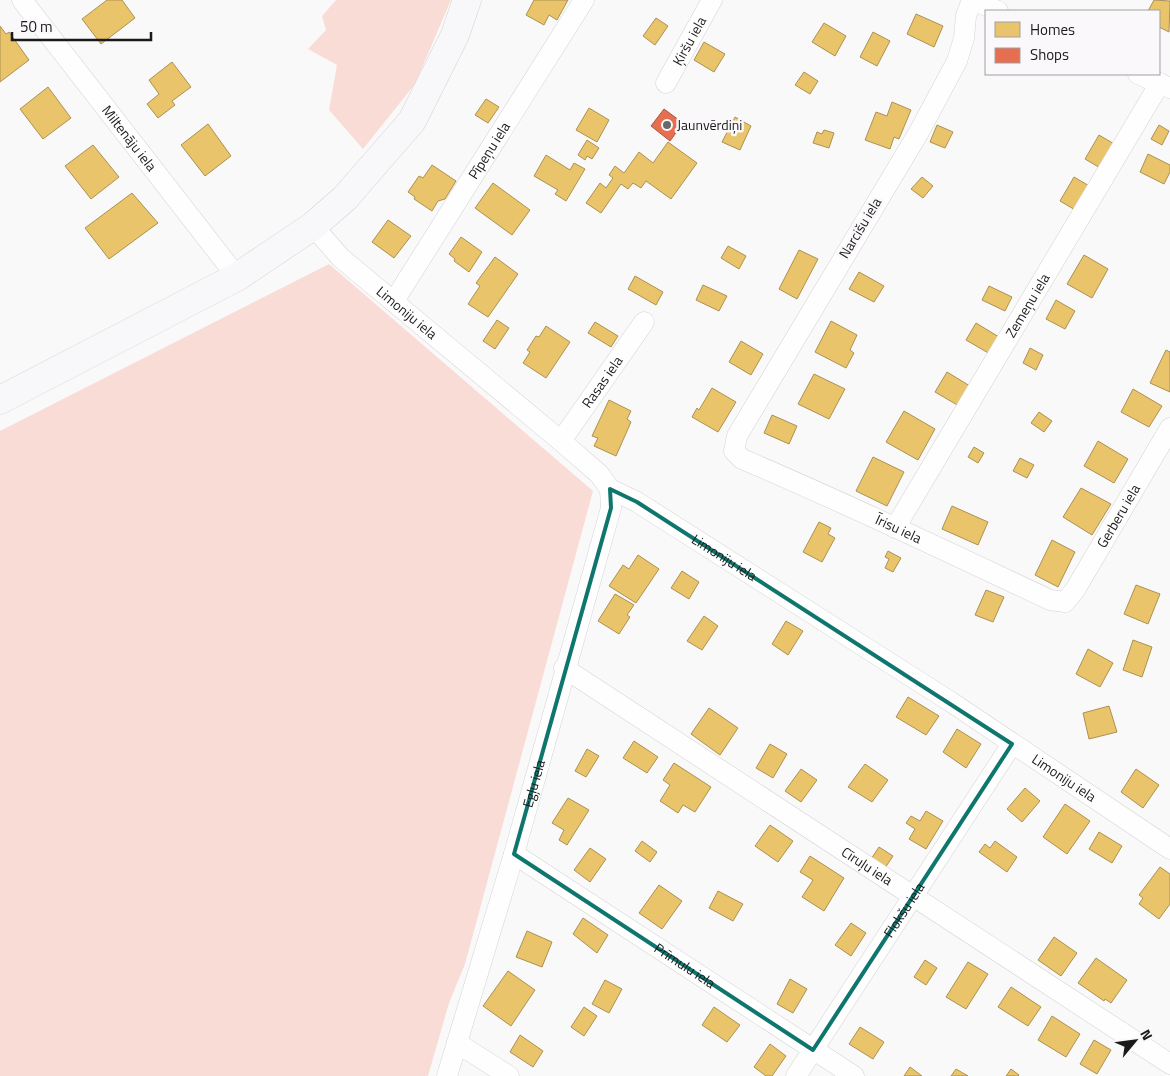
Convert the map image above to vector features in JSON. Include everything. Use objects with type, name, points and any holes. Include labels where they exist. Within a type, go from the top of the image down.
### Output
[{"type":"main road","points":[[0,400],[236,277],[313,226],[345,198],[412,121],[455,35],[467,0]]},
{"type":"street","name":"Miltenāju iela","points":[[22,0],[236,277]]},
{"type":"street","name":"Pīpeņu iela","points":[[394,301],[584,0]]},
{"type":"street","name":"Ķiršu iela","points":[[666,83],[712,0]]},
{"type":"street","points":[[973,0],[996,10]]},
{"type":"street","name":"Narcišu iela","points":[[734,451],[737,436],[919,132],[957,61],[964,38],[966,16],[973,0]]},
{"type":"street","points":[[1141,75],[1166,83]]},
{"type":"street","name":"Zemeņu iela","points":[[895,528],[1166,83]]},
{"type":"street","name":"Limoniju iela","points":[[313,226],[341,258],[561,441],[599,474],[610,489],[637,502],[951,702],[1170,849]]},
{"type":"street","name":"Rasas iela","points":[[561,441],[644,322]]},
{"type":"street","name":"Gerberu iela","points":[[1065,602],[1075,590],[1170,428]]},
{"type":"street","name":"Īrisu iela","points":[[734,451],[742,459],[833,497],[1050,600],[1065,602]]},
{"type":"street","name":"Egļu iela","points":[[448,1076],[514,854],[564,668],[610,508],[610,489]]},
{"type":"street","name":"Cīruļu iela","points":[[564,668],[1170,1064]]},
{"type":"street","name":"Flokšu iela","points":[[796,1076],[1012,744]]},
{"type":"street","name":"Prīmulu iela","points":[[514,854],[854,1076]]},
{"type":"street","points":[[457,1043],[509,1076]]},
{"type":"highlighted area","points":[[610,489],[637,502],[1012,744],[813,1050],[514,854],[611,508]]},
{"type":"shaded area","points":[[336,0],[451,0],[415,84],[363,149],[329,110],[337,65],[308,49],[326,30],[322,16]]},
{"type":"shaded area","points":[[329,264],[593,491],[465,964],[449,1003],[428,1076],[0,1076],[0,431]]},
{"type":"building: Homes","points":[[107,0],[122,0],[135,18],[101,44],[82,19]]},
{"type":"building: Homes","points":[[534,0],[568,0],[557,20],[549,15],[544,25],[526,15]]},
{"type":"building: Homes","points":[[1154,0],[1170,1],[1169,32],[1160,28],[1160,10],[1149,10]]},
{"type":"building: Homes","points":[[916,14],[943,26],[934,47],[907,34]]},
{"type":"building: Homes","points":[[656,18],[668,26],[655,45],[643,36]]},
{"type":"building: Homes","points":[[824,23],[846,36],[835,56],[812,42]]},
{"type":"building: Homes","points":[[0,26],[6,34],[9,32],[29,60],[0,82]]},
{"type":"building: Homes","points":[[873,32],[890,41],[877,66],[860,57]]},
{"type":"building: Homes","points":[[704,42],[725,54],[714,72],[694,60]]},
{"type":"building: Homes","points":[[172,62],[191,87],[172,101],[175,105],[158,118],[147,104],[159,94],[149,80]]},
{"type":"building: Homes","points":[[804,72],[818,81],[810,94],[795,85]]},
{"type":"building: Homes","points":[[48,87],[71,118],[43,139],[20,109]]},
{"type":"building: Homes","points":[[486,99],[499,107],[488,123],[475,115]]},
{"type":"building: Homes","points":[[892,102],[911,110],[899,139],[894,137],[890,149],[865,140],[876,112],[887,116]]},
{"type":"building: Homes","points":[[589,108],[609,120],[597,142],[576,130]]},
{"type":"building: Homes","points":[[735,117],[751,126],[740,150],[722,142]]},
{"type":"building: Homes","points":[[208,124],[231,156],[205,176],[181,145]]},
{"type":"building: Homes","points":[[937,125],[953,132],[945,148],[930,142]]},
{"type":"building: Homes","points":[[1159,125],[1169,131],[1162,145],[1151,139]]},
{"type":"building: Homes","points":[[824,130],[834,133],[829,148],[813,143],[817,132],[822,134]]},
{"type":"building: Homes","points":[[1099,135],[1116,145],[1102,169],[1085,159]]},
{"type":"building: Homes","points":[[587,140],[599,148],[592,159],[587,156],[585,160],[578,155]]},
{"type":"building: Homes","points":[[668,142],[697,163],[671,199],[646,181],[641,188],[633,183],[628,189],[621,184],[601,213],[586,203],[600,183],[606,188],[613,178],[609,175],[615,166],[624,173],[639,152],[653,163]]},
{"type":"building: Homes","points":[[93,145],[119,177],[91,199],[65,166]]},
{"type":"building: Homes","points":[[1148,154],[1170,165],[1170,172],[1164,184],[1140,172]]},
{"type":"building: Homes","points":[[546,155],[570,170],[574,163],[585,169],[566,201],[555,194],[558,190],[534,176]]},
{"type":"building: Homes","points":[[432,165],[456,181],[445,199],[438,201],[432,211],[414,199],[415,197],[408,192],[419,176],[423,178]]},
{"type":"building: Homes","points":[[922,177],[933,186],[923,198],[911,189]]},
{"type":"building: Homes","points":[[1074,177],[1091,187],[1077,211],[1060,201]]},
{"type":"building: Homes","points":[[493,183],[530,210],[512,235],[475,208]]},
{"type":"building: Homes","points":[[132,193],[158,223],[109,259],[85,228]]},
{"type":"building: Homes","points":[[388,220],[411,236],[394,258],[372,242]]},
{"type":"building: Homes","points":[[461,237],[482,252],[469,272],[454,261],[455,259],[449,254]]},
{"type":"building: Homes","points":[[728,246],[746,256],[739,269],[721,258]]},
{"type":"building: Homes","points":[[799,250],[818,259],[797,299],[779,289]]},
{"type":"building: Homes","points":[[1084,255],[1108,269],[1092,298],[1067,284]]},
{"type":"building: Homes","points":[[495,257],[518,274],[488,317],[468,304],[480,286],[476,283]]},
{"type":"building: Homes","points":[[859,272],[884,286],[874,302],[849,289]]},
{"type":"building: Homes","points":[[635,276],[663,292],[656,305],[628,289]]},
{"type":"building: Homes","points":[[703,285],[727,296],[719,311],[696,300]]},
{"type":"building: Homes","points":[[989,286],[1012,297],[1005,311],[982,300]]},
{"type":"building: Homes","points":[[1056,300],[1075,311],[1065,329],[1046,319]]},
{"type":"building: Homes","points":[[497,320],[509,328],[495,349],[483,341]]},
{"type":"building: Homes","points":[[831,321],[857,335],[850,350],[854,353],[846,368],[815,352]]},
{"type":"building: Homes","points":[[595,322],[618,336],[611,347],[588,333]]},
{"type":"building: Homes","points":[[976,323],[999,337],[990,354],[966,340]]},
{"type":"building: Homes","points":[[546,326],[570,342],[546,378],[523,363],[530,352],[527,350],[536,336],[539,337]]},
{"type":"building: Homes","points":[[741,341],[763,354],[751,375],[729,362]]},
{"type":"building: Homes","points":[[1030,348],[1043,355],[1036,370],[1023,363]]},
{"type":"building: Homes","points":[[1166,350],[1170,352],[1170,392],[1150,383]]},
{"type":"building: Homes","points":[[947,372],[970,386],[959,406],[935,392]]},
{"type":"building: Homes","points":[[814,374],[845,389],[829,419],[798,404]]},
{"type":"building: Homes","points":[[712,388],[736,402],[718,432],[692,417],[697,408],[699,410]]},
{"type":"building: Homes","points":[[1133,389],[1162,406],[1149,427],[1121,412]]},
{"type":"building: Homes","points":[[609,400],[631,411],[627,419],[631,422],[616,456],[594,446],[598,438],[592,436]]},
{"type":"building: Homes","points":[[904,411],[935,429],[918,460],[886,442]]},
{"type":"building: Homes","points":[[1039,412],[1052,421],[1044,432],[1031,423]]},
{"type":"building: Homes","points":[[772,415],[797,426],[789,444],[764,433]]},
{"type":"building: Homes","points":[[1098,441],[1128,459],[1114,483],[1084,466]]},
{"type":"building: Homes","points":[[974,447],[984,453],[978,463],[968,457]]},
{"type":"building: Homes","points":[[873,457],[904,472],[887,506],[856,491]]},
{"type":"building: Homes","points":[[1020,458],[1034,465],[1027,478],[1013,471]]},
{"type":"building: Homes","points":[[1081,488],[1111,504],[1092,535],[1063,517]]},
{"type":"building: Homes","points":[[952,506],[988,522],[978,545],[942,529]]},
{"type":"building: Homes","points":[[819,522],[831,528],[828,534],[835,538],[822,562],[803,552]]},
{"type":"building: Homes","points":[[1052,540],[1075,552],[1058,587],[1035,575]]},
{"type":"building: Homes","points":[[888,551],[901,558],[893,572],[885,568],[889,559],[885,557]]},
{"type":"building: Homes","points":[[638,555],[659,569],[636,603],[609,586],[623,565],[629,569]]},
{"type":"building: Homes","points":[[682,571],[699,582],[689,599],[671,588]]},
{"type":"building: Homes","points":[[1136,585],[1160,594],[1148,624],[1124,614]]},
{"type":"building: Homes","points":[[986,590],[1004,597],[993,622],[975,615]]},
{"type":"building: Homes","points":[[615,594],[634,605],[627,615],[630,617],[619,634],[598,621]]},
{"type":"building: Homes","points":[[704,616],[718,626],[702,650],[687,641]]},
{"type":"building: Homes","points":[[786,621],[803,631],[788,655],[772,644]]},
{"type":"building: Homes","points":[[1133,640],[1152,647],[1142,677],[1123,670]]},
{"type":"building: Homes","points":[[1088,649],[1113,663],[1100,687],[1076,674]]},
{"type":"building: Homes","points":[[908,697],[939,716],[926,735],[896,717]]},
{"type":"building: Homes","points":[[1109,706],[1117,732],[1089,739],[1083,713]]},
{"type":"building: Homes","points":[[709,708],[738,728],[720,755],[691,734]]},
{"type":"building: Homes","points":[[957,729],[981,744],[966,768],[943,752]]},
{"type":"building: Homes","points":[[634,741],[658,757],[647,773],[623,758]]},
{"type":"building: Homes","points":[[770,744],[787,754],[773,778],[756,768]]},
{"type":"building: Homes","points":[[587,749],[599,756],[586,777],[575,771]]},
{"type":"building: Homes","points":[[674,763],[711,787],[695,812],[683,805],[678,813],[660,801],[670,785],[663,780]]},
{"type":"building: Homes","points":[[865,764],[888,780],[872,802],[848,787]]},
{"type":"building: Homes","points":[[801,769],[817,780],[801,802],[785,791]]},
{"type":"building: Homes","points":[[1136,769],[1159,785],[1143,808],[1121,792]]},
{"type":"building: Homes","points":[[1025,788],[1040,801],[1022,822],[1007,809]]},
{"type":"building: Homes","points":[[568,798],[589,810],[567,845],[559,840],[564,830],[552,823]]},
{"type":"building: Homes","points":[[1065,804],[1090,821],[1067,854],[1043,837]]},
{"type":"building: Homes","points":[[926,811],[943,821],[926,849],[909,839],[915,829],[906,823],[911,816],[920,821]]},
{"type":"building: Homes","points":[[770,825],[793,841],[778,862],[755,846]]},
{"type":"building: Homes","points":[[1099,832],[1122,846],[1112,863],[1089,849]]},
{"type":"building: Homes","points":[[642,841],[657,852],[650,862],[635,851]]},
{"type":"building: Homes","points":[[995,841],[1017,857],[1007,872],[979,852],[985,844],[990,848]]},
{"type":"building: Homes","points":[[879,847],[893,856],[885,868],[871,859]]},
{"type":"building: Homes","points":[[590,848],[606,859],[590,882],[574,870]]},
{"type":"building: Homes","points":[[810,856],[844,878],[824,911],[802,897],[813,880],[800,872]]},
{"type":"building: Homes","points":[[1160,867],[1170,874],[1170,904],[1159,919],[1139,904],[1143,898],[1139,895]]},
{"type":"building: Homes","points":[[659,885],[682,901],[662,929],[639,913]]},
{"type":"building: Homes","points":[[718,891],[743,904],[733,921],[709,908]]},
{"type":"building: Homes","points":[[583,918],[608,935],[597,953],[573,934]]},
{"type":"building: Homes","points":[[851,923],[866,933],[851,956],[835,945]]},
{"type":"building: Homes","points":[[527,931],[552,942],[542,967],[516,957]]},
{"type":"building: Homes","points":[[1054,937],[1077,953],[1061,976],[1038,960]]},
{"type":"building: Homes","points":[[1096,958],[1127,980],[1111,1003],[1105,999],[1104,1001],[1078,983]]},
{"type":"building: Homes","points":[[925,960],[937,968],[926,985],[914,977]]},
{"type":"building: Homes","points":[[968,962],[988,974],[966,1009],[946,997]]},
{"type":"building: Homes","points":[[508,971],[535,990],[511,1026],[483,1006]]},
{"type":"building: Homes","points":[[790,979],[807,989],[793,1013],[777,1004]]},
{"type":"building: Homes","points":[[605,980],[622,989],[609,1013],[592,1004]]},
{"type":"building: Homes","points":[[1011,987],[1041,1007],[1028,1026],[998,1007]]},
{"type":"building: Homes","points":[[584,1007],[597,1016],[584,1036],[571,1027]]},
{"type":"building: Homes","points":[[714,1007],[740,1025],[727,1042],[702,1025]]},
{"type":"building: Homes","points":[[1052,1016],[1080,1034],[1066,1057],[1038,1040]]},
{"type":"building: Homes","points":[[860,1027],[884,1042],[873,1059],[849,1044]]},
{"type":"building: Homes","points":[[520,1035],[543,1051],[533,1067],[510,1052]]},
{"type":"building: Homes","points":[[1094,1040],[1111,1050],[1097,1074],[1080,1064]]},
{"type":"building: Homes","points":[[770,1044],[786,1056],[772,1076],[766,1076],[754,1067]]},
{"type":"building: Homes","points":[[910,1067],[922,1076],[904,1076]]},
{"type":"building: Homes","points":[[956,1069],[968,1076],[951,1076]]},
{"type":"building: Homes","points":[[1011,1069],[1019,1075],[1006,1076]]},
{"type":"building: Shops","points":[[664,109],[683,123],[670,141],[651,126]]},
{"type":"place","name":"Jaunvērdiņi","points":[[667,125]]}]
